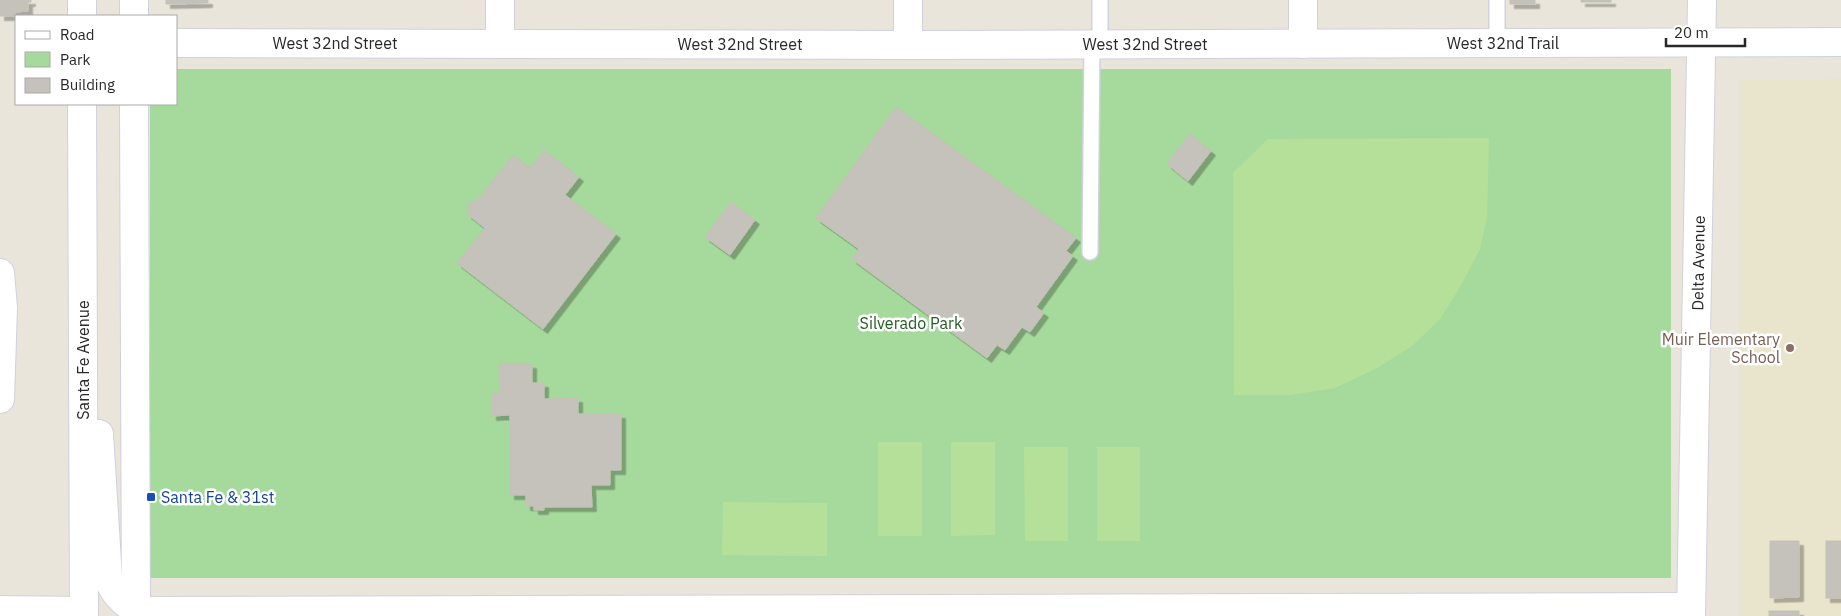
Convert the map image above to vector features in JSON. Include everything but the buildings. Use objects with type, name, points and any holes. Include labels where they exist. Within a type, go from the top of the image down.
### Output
[{"type":"street","points":[[82,0],[82,15]]},
{"type":"street","points":[[134,0],[134,15]]},
{"type":"street","points":[[500,0],[500,44]]},
{"type":"street","points":[[908,0],[908,44]]},
{"type":"street","points":[[1303,0],[1303,44]]},
{"type":"street","name":"Delta Avenue","points":[[1691,612],[1703,41],[1702,0]]},
{"type":"street","points":[[1703,41],[1841,42]]},
{"type":"street","name":"West 32nd Trail","points":[[1303,44],[1703,41]]},
{"type":"street","name":"West 32nd Street","points":[[178,43],[1303,44]]},
{"type":"street","name":"Santa Fe Avenue","points":[[82,105],[86,614]]},
{"type":"street","points":[[134,105],[136,614]]},
{"type":"street","points":[[0,273],[3,308],[0,399]]},
{"type":"street","points":[[83,412],[94,422],[100,436],[108,578],[113,590],[136,614]]},
{"type":"street","points":[[0,610],[86,614],[1691,612]]},
{"type":"lane","points":[[1090,252],[1096,44],[1100,0]]},
{"type":"lane","points":[[1497,0],[1497,43]]},
{"type":"shaded area","name":"Muir Elementary School","points":[[1841,79],[1841,616],[1739,616],[1739,80]]},
{"type":"green space","name":"Silverado Park","points":[[178,69],[1671,69],[1671,578],[150,578],[150,105],[178,105]]},
{"type":"green space","points":[[1489,138],[1487,217],[1480,249],[1440,319],[1412,346],[1377,368],[1335,388],[1290,395],[1234,395],[1233,173],[1268,139]]},
{"type":"green space","points":[[878,442],[922,442],[922,536],[878,536]]},
{"type":"green space","points":[[951,442],[995,442],[995,535],[951,536]]},
{"type":"green space","points":[[1024,447],[1068,447],[1068,541],[1025,541]]},
{"type":"green space","points":[[1097,447],[1140,447],[1140,541],[1097,541]]},
{"type":"green space","points":[[723,502],[827,503],[827,556],[722,555]]},
{"type":"place","name":"Muir Elementary School","points":[[1790,348]]},
{"type":"place","name":"Santa Fe & 31st","points":[[151,497]]}]
